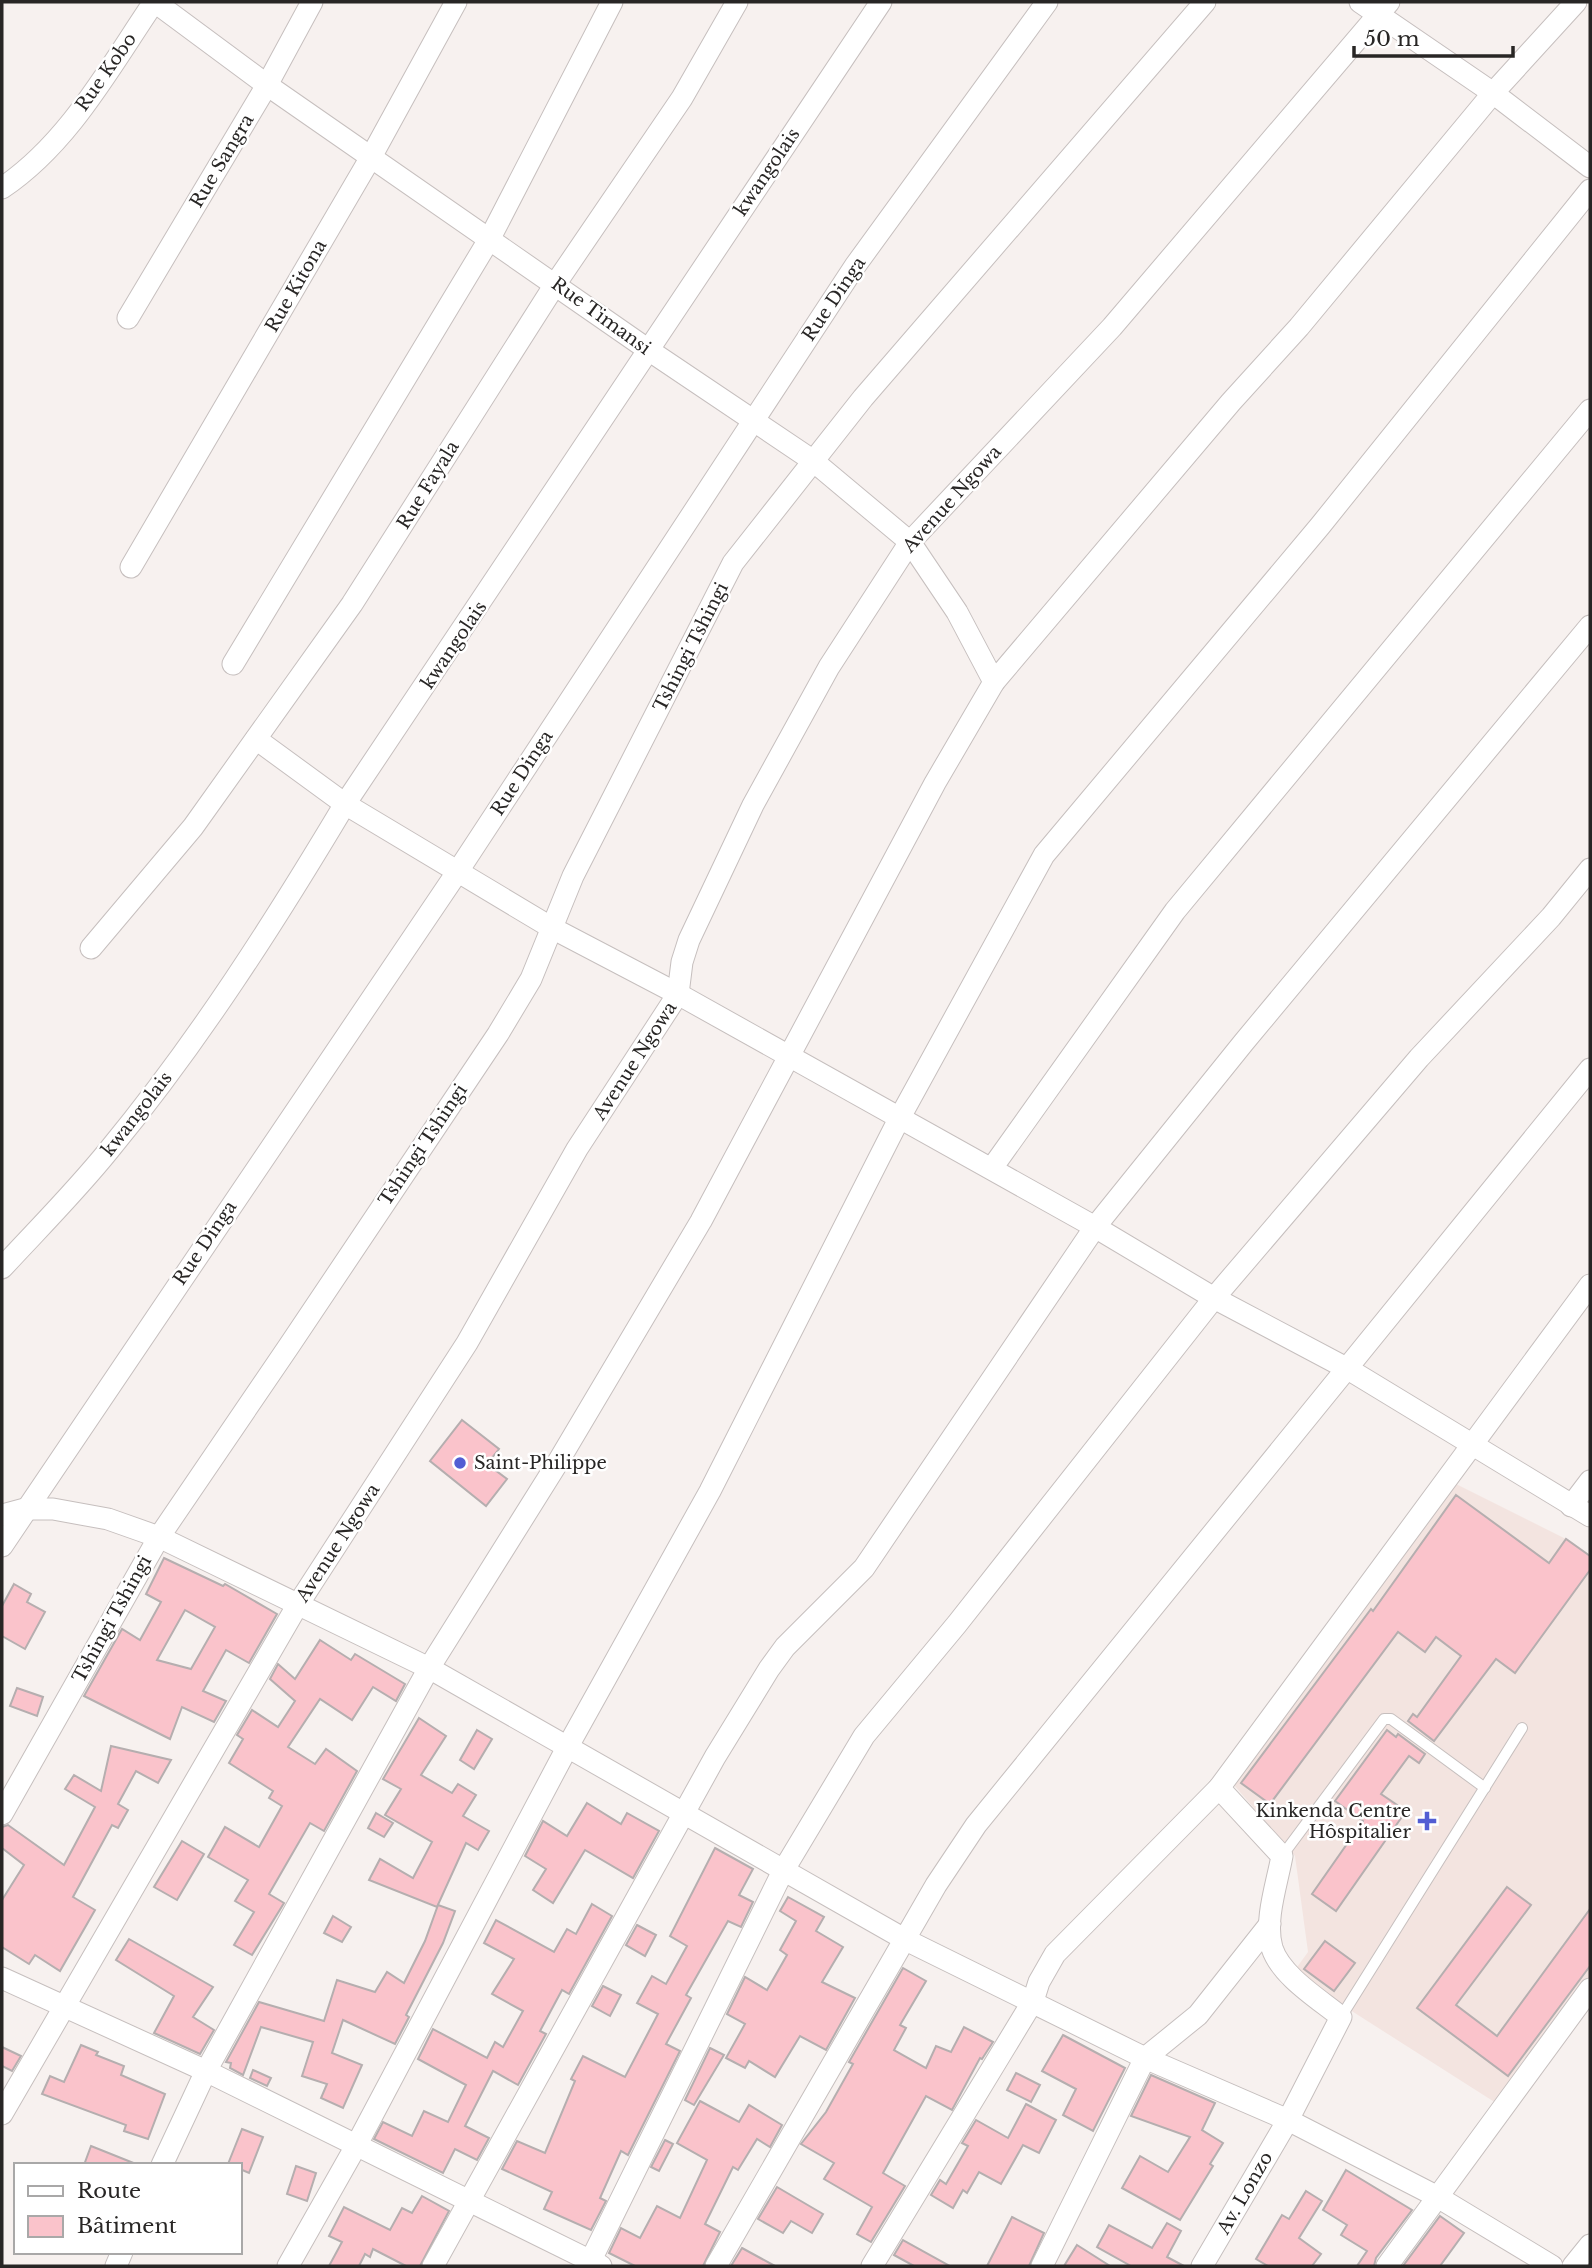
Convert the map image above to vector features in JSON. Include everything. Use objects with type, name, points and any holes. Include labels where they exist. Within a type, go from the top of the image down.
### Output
[{"type":"street","name":"Rue Timansi","points":[[155,2],[267,85],[753,422],[812,460],[910,542],[957,612],[994,682]]},
{"type":"street","name":"Rue Kobo","points":[[2,188],[30,169],[57,142],[155,2]]},
{"type":"street","name":"Rue Sangra","points":[[128,318],[267,85],[312,2]]},
{"type":"street","name":"Rue Kitona","points":[[131,567],[371,157],[456,2]]},
{"type":"street","points":[[233,664],[489,238],[612,2]]},
{"type":"street","name":"Rue Fayala","points":[[92,948],[184,840],[352,604],[556,283],[682,98],[737,2]]},
{"type":"street","name":"kwangolais","points":[[2,1268],[110,1150],[190,1044],[282,909],[345,804],[881,2]]},
{"type":"street","name":"Rue Dinga","points":[[2,1546],[458,871],[855,266],[1047,2]]},
{"type":"street","name":"Tshingi Tshingi","points":[[2,1814],[159,1537],[498,1034],[531,979],[573,876],[733,564],[812,460],[1205,2]]},
{"type":"street","points":[[1360,2],[1383,8],[1590,167]]},
{"type":"street","points":[[163,2163],[205,2071],[429,1668],[555,1467],[701,1221],[935,783],[994,682],[1231,402],[1299,327],[1493,93],[1576,2]]},
{"type":"street","name":"Avenue Ngowa","points":[[2,2114],[297,1606],[467,1343],[578,1149],[678,994],[682,962],[689,940],[753,805],[829,667],[910,542],[1112,327],[1275,139],[1383,8]]},
{"type":"street","points":[[288,2266],[356,2146],[568,1745],[710,1491],[899,1119],[1044,855],[1320,526],[1590,190]]},
{"type":"street","points":[[992,1168],[1175,911],[1590,410]]},
{"type":"street","points":[[433,2266],[715,1757],[769,1669],[785,1647],[864,1568],[1095,1227],[1313,958],[1590,626]]},
{"type":"street","points":[[256,739],[345,804],[552,928],[678,994],[899,1119],[992,1168],[1214,1298],[1348,1369],[1590,1516]]},
{"type":"street","points":[[2,1978],[205,2071],[469,2199],[593,2265],[783,1871],[864,1736],[957,1624],[1214,1298],[1419,1058],[1551,917],[1590,869]]},
{"type":"street","points":[[716,2266],[905,1940],[976,1825],[1590,1069]]},
{"type":"street","points":[[872,2266],[1032,2001],[1042,1975],[1055,1954],[1219,1788],[1471,1443],[1590,1286]]},
{"type":"street","points":[[1571,1506],[1590,1481]]},
{"type":"street","points":[[2,1516],[25,1509],[86,1514],[159,1537],[429,1668],[568,1745],[905,1940],[1145,2058],[1288,2120],[1436,2196],[1552,2266]]},
{"type":"street","points":[[1219,1788],[1282,1856],[1270,1924],[1272,1949],[1285,1968],[1341,2017]]},
{"type":"street","points":[[1042,2266],[1145,2058],[1198,2015],[1270,1924]]},
{"type":"street","points":[[1387,2266],[1590,1989]]},
{"type":"street","name":"Av. Lonzo","points":[[1202,2266],[1288,2120],[1341,2017]]},
{"type":"street","points":[[1573,2266],[1590,2245]]},
{"type":"lane","points":[[1282,1856],[1384,1719],[1391,1719],[1485,1788]]},
{"type":"lane","points":[[1341,2017],[1522,1728]]},
{"type":"shaded area","name":"Kinkenda Centre Hôspitalier","points":[[1454,1483],[1566,1539],[1590,1556],[1590,1979],[1496,2103],[1347,2008],[1295,1970],[1308,1952],[1295,1856],[1234,1785]]},
{"type":"building","name":"Saint-Philippe","points":[[462,1420],[499,1449],[487,1464],[507,1479],[486,1506],[430,1461]]},
{"type":"building","points":[[1456,1495],[1549,1563],[1566,1539],[1590,1556],[1590,1570],[1515,1673],[1496,1659],[1434,1741],[1408,1721],[1413,1714],[1417,1717],[1461,1656],[1436,1637],[1425,1652],[1398,1632],[1270,1804],[1241,1783],[1371,1609],[1373,1611]]},
{"type":"building","points":[[164,1558],[223,1586],[225,1584],[277,1614],[249,1663],[226,1650],[203,1691],[226,1701],[214,1722],[182,1707],[170,1739],[84,1696],[122,1629],[140,1640],[161,1602],[146,1594]],"holes":[[[185,1610],[215,1627],[191,1669],[157,1660]]]},
{"type":"building","points":[[14,1584],[31,1594],[27,1602],[45,1612],[25,1649],[2,1636],[2,1606]]},
{"type":"building","points":[[320,1640],[351,1660],[355,1654],[405,1684],[396,1701],[373,1687],[352,1720],[320,1699],[288,1747],[315,1764],[326,1749],[357,1771],[324,1831],[310,1823],[269,1894],[284,1903],[252,1955],[234,1945],[254,1912],[235,1901],[248,1880],[208,1857],[225,1827],[259,1847],[282,1806],[269,1798],[273,1791],[229,1763],[243,1739],[237,1735],[252,1710],[278,1727],[295,1701],[270,1679],[278,1664],[295,1679]]},
{"type":"building","points":[[17,1688],[43,1697],[37,1716],[10,1706]]},
{"type":"building","points":[[419,1718],[446,1736],[421,1775],[452,1793],[458,1784],[476,1795],[463,1816],[489,1831],[478,1850],[466,1843],[437,1907],[369,1880],[380,1859],[413,1878],[432,1842],[385,1815],[401,1789],[383,1779]]},
{"type":"building","points":[[477,1730],[492,1739],[474,1769],[460,1760]]},
{"type":"building","points":[[1387,1730],[1396,1737],[1398,1734],[1425,1754],[1419,1763],[1409,1756],[1381,1794],[1406,1811],[1336,1911],[1312,1894],[1363,1821],[1335,1801]]},
{"type":"building","points":[[111,1746],[171,1760],[158,1783],[136,1771],[118,1804],[128,1810],[118,1828],[112,1825],[73,1897],[95,1910],[60,1971],[35,1955],[29,1964],[2,1947],[2,1900],[24,1865],[2,1848],[2,1827],[8,1825],[64,1865],[95,1807],[65,1789],[74,1775],[101,1791]]},
{"type":"building","points":[[587,1803],[621,1824],[627,1813],[659,1831],[633,1878],[585,1850],[553,1903],[533,1890],[546,1869],[525,1856],[543,1821],[567,1836]]},
{"type":"building","points":[[376,1813],[393,1823],[384,1837],[368,1828]]},
{"type":"building","points":[[182,1841],[204,1854],[177,1900],[154,1887]]},
{"type":"building","points":[[715,1848],[753,1869],[739,1895],[753,1902],[741,1927],[728,1921],[686,1995],[691,1998],[666,2044],[680,2051],[628,2155],[621,2151],[600,2198],[606,2201],[591,2230],[544,2209],[552,2192],[502,2169],[517,2141],[545,2153],[575,2081],[571,2079],[583,2056],[625,2077],[658,2014],[637,2003],[652,1976],[666,1984],[687,1946],[670,1936]]},
{"type":"building","points":[[1507,1887],[1531,1905],[1456,2005],[1497,2036],[1590,1909],[1590,1966],[1508,2076],[1417,2008]]},
{"type":"building","points":[[788,1897],[824,1917],[816,1931],[843,1947],[822,1982],[855,1998],[826,2050],[800,2036],[775,2077],[749,2061],[745,2068],[726,2058],[745,2024],[727,2014],[745,1977],[767,1990],[787,1955],[780,1950],[796,1921],[780,1911]]},
{"type":"building","points":[[592,1904],[612,1916],[569,1994],[562,1990],[540,2031],[546,2034],[518,2085],[493,2071],[465,2126],[489,2138],[477,2160],[455,2149],[443,2173],[374,2139],[383,2122],[412,2136],[424,2111],[448,2122],[466,2085],[418,2059],[433,2029],[487,2058],[495,2042],[503,2047],[523,2011],[492,1994],[514,1959],[484,1943],[496,1920],[554,1952],[567,1929],[576,1934]]},
{"type":"building","points":[[438,1905],[455,1911],[443,1943],[406,2015],[409,2017],[395,2044],[343,2020],[332,2053],[362,2065],[343,2108],[321,2098],[327,2084],[302,2076],[313,2042],[261,2027],[243,2075],[230,2068],[231,2063],[226,2062],[259,2002],[324,2021],[337,1980],[375,1992],[387,1972],[404,1983],[425,1941]]},
{"type":"building","points":[[333,1916],[351,1927],[342,1942],[324,1933]]},
{"type":"building","points":[[637,1925],[656,1935],[645,1956],[626,1945]]},
{"type":"building","points":[[129,1939],[213,1987],[193,2017],[214,2030],[200,2054],[154,2033],[174,1996],[116,1960]]},
{"type":"building","points":[[1325,1941],[1355,1963],[1334,1991],[1304,1969]]},
{"type":"building","points":[[903,1968],[926,1981],[900,2025],[906,2028],[894,2050],[926,2068],[936,2046],[951,2052],[964,2027],[993,2042],[982,2059],[980,2058],[952,2110],[926,2096],[883,2173],[905,2186],[871,2242],[857,2234],[872,2207],[824,2179],[834,2163],[801,2144],[826,2112],[853,2064],[849,2062]]},
{"type":"building","points":[[603,1986],[621,1995],[610,2016],[592,2006]]},
{"type":"building","points":[[1063,2035],[1125,2068],[1093,2131],[1063,2115],[1076,2089],[1042,2071]]},
{"type":"building","points":[[81,2045],[98,2052],[96,2055],[124,2066],[121,2075],[165,2094],[148,2139],[124,2131],[126,2125],[42,2094],[50,2076],[64,2082]]},
{"type":"building","points":[[2,2047],[21,2056],[12,2071],[2,2066]]},
{"type":"building","points":[[710,2048],[724,2055],[694,2105],[685,2100]]},
{"type":"building","points":[[253,2070],[271,2078],[267,2086],[250,2078]]},
{"type":"building","points":[[1016,2073],[1040,2085],[1031,2102],[1007,2090]]},
{"type":"building","points":[[1151,2075],[1215,2103],[1202,2130],[1223,2143],[1210,2164],[1213,2166],[1180,2220],[1122,2188],[1140,2156],[1168,2172],[1190,2137],[1131,2116]]},
{"type":"building","points":[[700,2101],[739,2122],[749,2105],[782,2125],[770,2147],[757,2139],[738,2170],[733,2167],[705,2224],[720,2232],[703,2266],[635,2266],[609,2253],[621,2228],[640,2238],[657,2206],[680,2218],[707,2160],[677,2143]]},
{"type":"building","points":[[1026,2104],[1056,2120],[1039,2153],[1023,2145],[1001,2184],[979,2172],[967,2193],[963,2190],[953,2208],[931,2195],[940,2180],[946,2184],[968,2146],[962,2143],[976,2120],[1008,2138]]},
{"type":"building","points":[[242,2129],[263,2137],[249,2173],[242,2170],[242,2163],[228,2163]]},
{"type":"building","points":[[665,2140],[673,2144],[659,2171],[651,2167]]},
{"type":"building","points":[[91,2146],[134,2163],[85,2163]]},
{"type":"building","points":[[296,2166],[316,2173],[307,2201],[287,2194]]},
{"type":"building","points":[[1346,2170],[1412,2210],[1376,2258],[1374,2266],[1357,2266],[1367,2251],[1341,2235],[1347,2225],[1323,2210]]},
{"type":"building","points":[[777,2187],[823,2214],[812,2233],[791,2221],[783,2233],[758,2219]]},
{"type":"building","points":[[1306,2191],[1322,2201],[1299,2238],[1321,2254],[1312,2266],[1268,2266],[1256,2259],[1282,2215],[1289,2219]]},
{"type":"building","points":[[422,2196],[449,2211],[420,2266],[406,2266],[373,2249],[370,2257],[365,2254],[359,2266],[329,2266],[342,2242],[329,2236],[344,2207],[390,2230],[402,2208],[412,2213]]},
{"type":"building","points":[[1440,2216],[1464,2233],[1440,2266],[1403,2266]]},
{"type":"building","points":[[1012,2217],[1044,2233],[1029,2266],[987,2266]]},
{"type":"building","points":[[1167,2223],[1181,2231],[1167,2257],[1184,2266],[1131,2266],[1097,2247],[1109,2225],[1152,2248]]},
{"type":"building","points":[[903,2240],[950,2266],[914,2266],[894,2255]]},
{"type":"building","points":[[1077,2245],[1110,2266],[1064,2266]]},
{"type":"building","points":[[742,2248],[775,2266],[731,2266]]},
{"type":"place","name":"Saint-Philippe","points":[[460,1463]]},
{"type":"place","name":"Kinkenda Centre Hôspitalier","points":[[1427,1821]]}]
